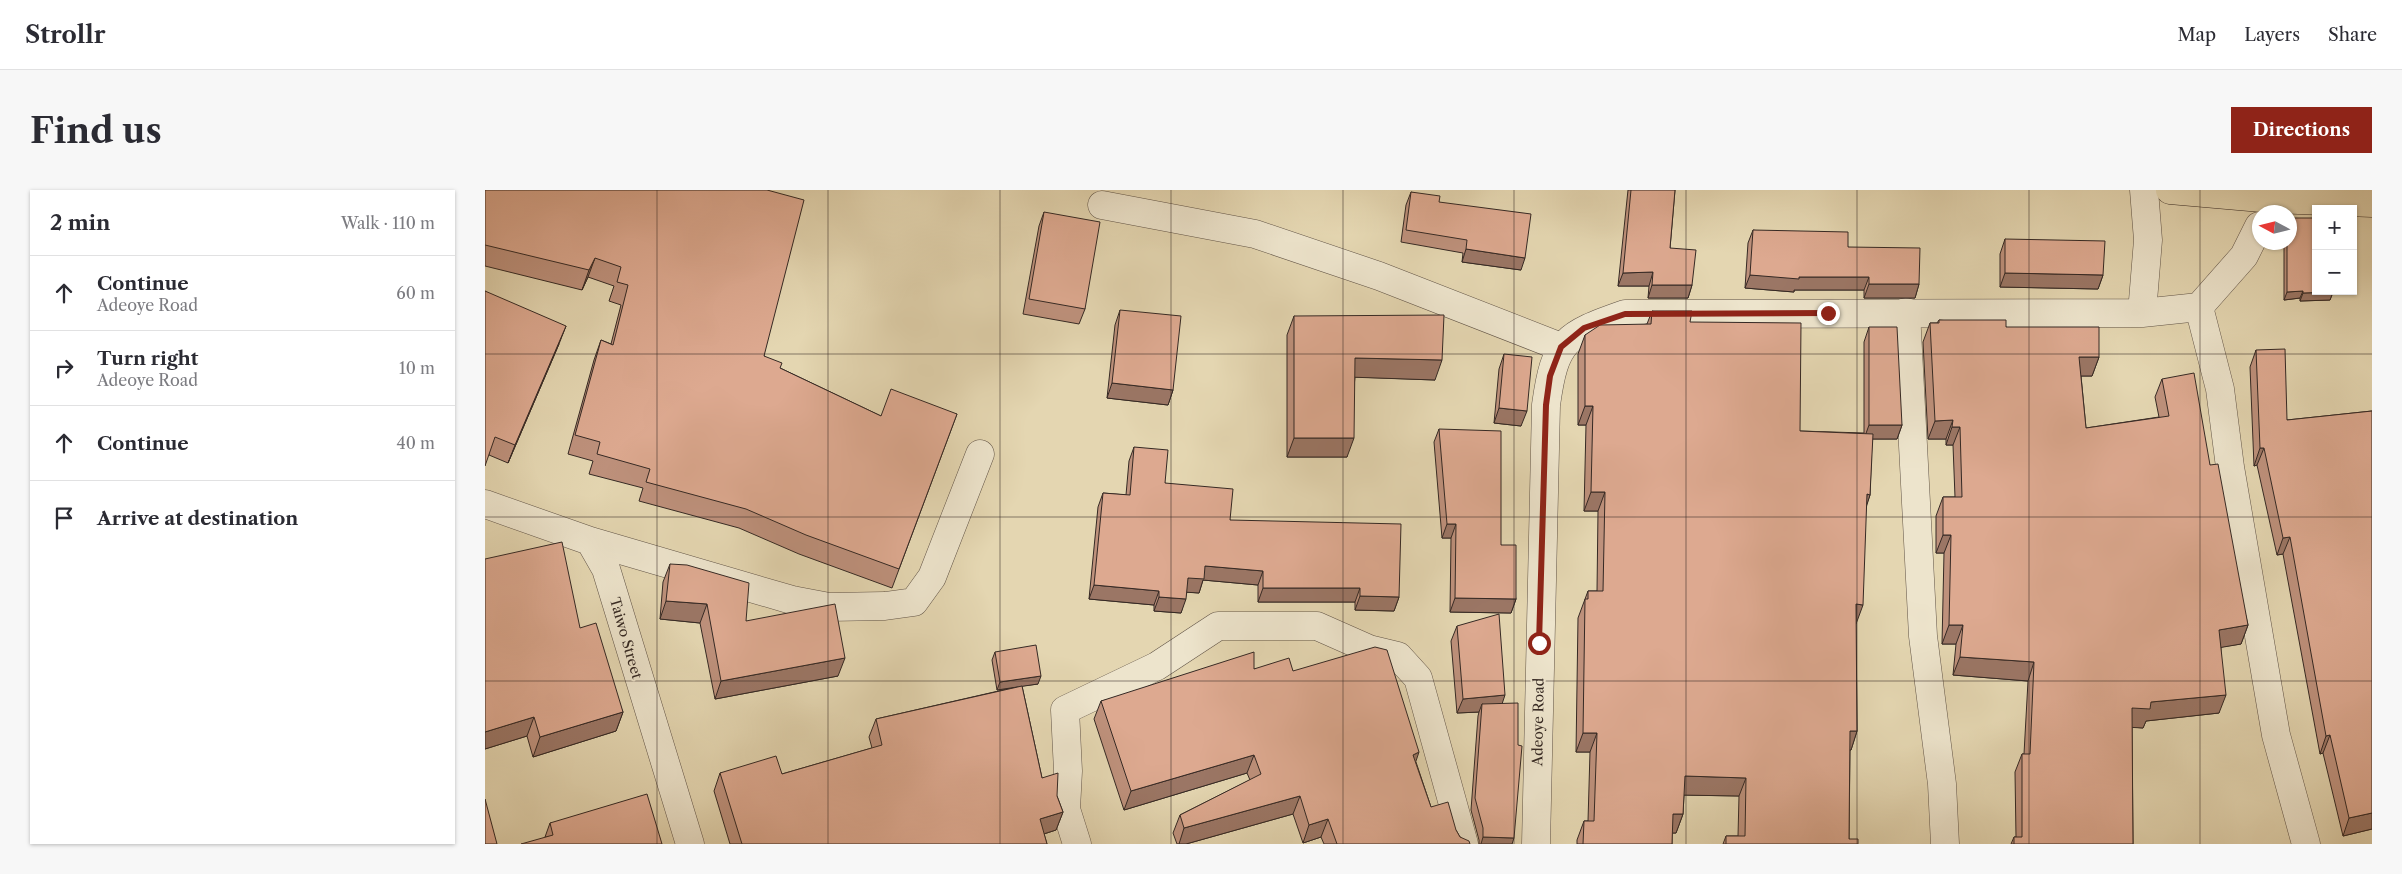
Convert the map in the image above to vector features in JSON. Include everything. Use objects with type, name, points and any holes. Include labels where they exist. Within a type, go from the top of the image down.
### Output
[{"type":"highway","points":[[2170,190],[2264,205]]},
{"type":"highway","points":[[2297,205],[2372,203]]},
{"type":"street","points":[[2142,313],[2147,240],[2144,190]]},
{"type":"street","points":[[1102,205],[1255,234],[1379,276],[1561,347]]},
{"type":"street","points":[[2252,240],[2244,256],[2199,307],[2220,389],[2230,467],[2276,735],[2306,844]]},
{"type":"street","name":"Adeoye Road","points":[[1536,844],[1546,405],[1550,376],[1561,347],[1584,328],[1625,314],[2142,313],[2199,307]]},
{"type":"street","points":[[1906,312],[1923,636],[1942,784],[1945,844]]},
{"type":"street","points":[[485,504],[590,540],[792,600],[829,607],[885,606],[914,602],[932,576],[980,454]]},
{"type":"street","name":"Taiwo Street","points":[[590,540],[606,569],[690,844]]},
{"type":"street","points":[[1077,844],[1066,809],[1069,771],[1065,710],[1157,666],[1218,626],[1317,626],[1369,649],[1398,656],[1418,678],[1464,844]]},
{"type":"building","points":[[485,190],[767,190],[804,200],[764,356],[782,363],[780,368],[881,416],[891,389],[957,414],[899,569],[806,535],[746,509],[646,482],[650,469],[597,454],[600,442],[575,435],[601,340],[613,345],[628,285],[617,282],[621,267],[595,258],[589,270],[485,245]]},
{"type":"building","points":[[1631,190],[1675,190],[1670,248],[1696,250],[1692,285],[1652,285],[1653,272],[1623,273]]},
{"type":"building","points":[[1411,192],[1440,196],[1439,202],[1531,214],[1525,258],[1466,249],[1467,240],[1406,230]]},
{"type":"building","points":[[1044,212],[1100,222],[1085,309],[1029,299]]},
{"type":"building","points":[[2297,218],[2312,218],[2312,293],[2287,292],[2287,250],[2297,250]]},
{"type":"building","points":[[1753,230],[1848,232],[1848,247],[1920,248],[1919,284],[1869,284],[1869,277],[1799,277],[1799,279],[1750,275]]},
{"type":"building","points":[[2005,239],[2105,241],[2103,275],[2005,273]]},
{"type":"building","points":[[485,291],[566,326],[515,445],[495,437],[485,466]]},
{"type":"building","points":[[1120,310],[1181,316],[1173,390],[1112,383]]},
{"type":"building","points":[[1652,311],[1692,311],[1690,322],[1801,323],[1800,431],[1873,434],[1870,495],[1867,494],[1863,605],[1856,604],[1857,731],[1850,731],[1849,839],[1858,839],[1858,844],[1726,844],[1726,836],[1745,836],[1746,778],[1685,776],[1683,814],[1673,814],[1672,844],[1583,844],[1584,821],[1594,821],[1597,733],[1583,733],[1585,599],[1588,599],[1588,591],[1603,591],[1605,492],[1591,492],[1593,406],[1585,406],[1585,335],[1600,325],[1651,324]]},
{"type":"building","points":[[1444,315],[1442,360],[1355,358],[1354,438],[1294,438],[1294,316]]},
{"type":"building","points":[[1939,320],[2006,320],[2006,327],[2099,327],[2099,357],[2079,357],[2086,428],[2169,416],[2162,379],[2194,373],[2210,465],[2218,464],[2248,625],[2219,630],[2226,695],[2151,702],[2150,709],[2132,708],[2133,844],[2014,844],[2014,837],[2022,837],[2022,754],[2030,754],[2034,662],[1960,657],[1963,625],[1949,625],[1951,535],[1943,535],[1943,497],[1962,497],[1960,427],[1952,427],[1953,420],[1935,421],[1930,323],[1939,323]]},
{"type":"building","points":[[1869,327],[1897,327],[1902,425],[1869,425]]},
{"type":"building","points":[[2285,349],[2287,420],[2372,411],[2372,813],[2349,818],[2330,735],[2326,736],[2290,537],[2283,538],[2264,448],[2260,448],[2256,350]]},
{"type":"building","points":[[1504,354],[1532,357],[1527,411],[1499,408]]},
{"type":"building","points":[[1439,429],[1501,431],[1501,545],[1516,545],[1516,599],[1455,598],[1456,524],[1447,524]]},
{"type":"building","points":[[1134,447],[1168,450],[1165,483],[1233,489],[1230,520],[1401,524],[1399,597],[1360,596],[1360,588],[1263,588],[1263,571],[1205,566],[1204,579],[1188,578],[1186,599],[1159,597],[1159,591],[1094,585],[1103,493],[1130,495]]},
{"type":"building","points":[[562,542],[580,628],[596,623],[623,712],[540,737],[534,717],[485,732],[485,559]]},
{"type":"building","points":[[670,564],[687,565],[749,583],[746,621],[835,604],[845,658],[721,681],[707,604],[666,601]]},
{"type":"building","points":[[1499,614],[1505,695],[1463,699],[1457,626]]},
{"type":"building","points":[[1036,645],[1041,676],[1000,682],[995,652]]},
{"type":"building","points":[[1375,647],[1387,650],[1419,752],[1413,755],[1431,807],[1448,802],[1456,830],[1460,837],[1469,841],[1470,844],[1337,844],[1328,819],[1309,825],[1300,796],[1184,828],[1180,815],[1261,774],[1254,755],[1131,791],[1101,701],[1254,652],[1254,669],[1289,658],[1293,671]]},
{"type":"building","points":[[1022,686],[1042,778],[1058,773],[1057,796],[1063,812],[1040,819],[1047,844],[742,844],[720,773],[776,756],[782,774],[882,745],[876,719]]},
{"type":"building","points":[[1518,703],[1518,745],[1522,746],[1514,838],[1483,837],[1483,828],[1475,798],[1482,704]]},
{"type":"building","points":[[647,794],[662,844],[521,844],[553,835],[550,823]]},
{"type":"building","points":[[485,799],[497,844],[485,844]]},
{"type":"route","points":[[1539,643],[1546,405],[1550,376],[1561,347],[1584,328],[1625,314],[1753,315],[1828,313]]}]
